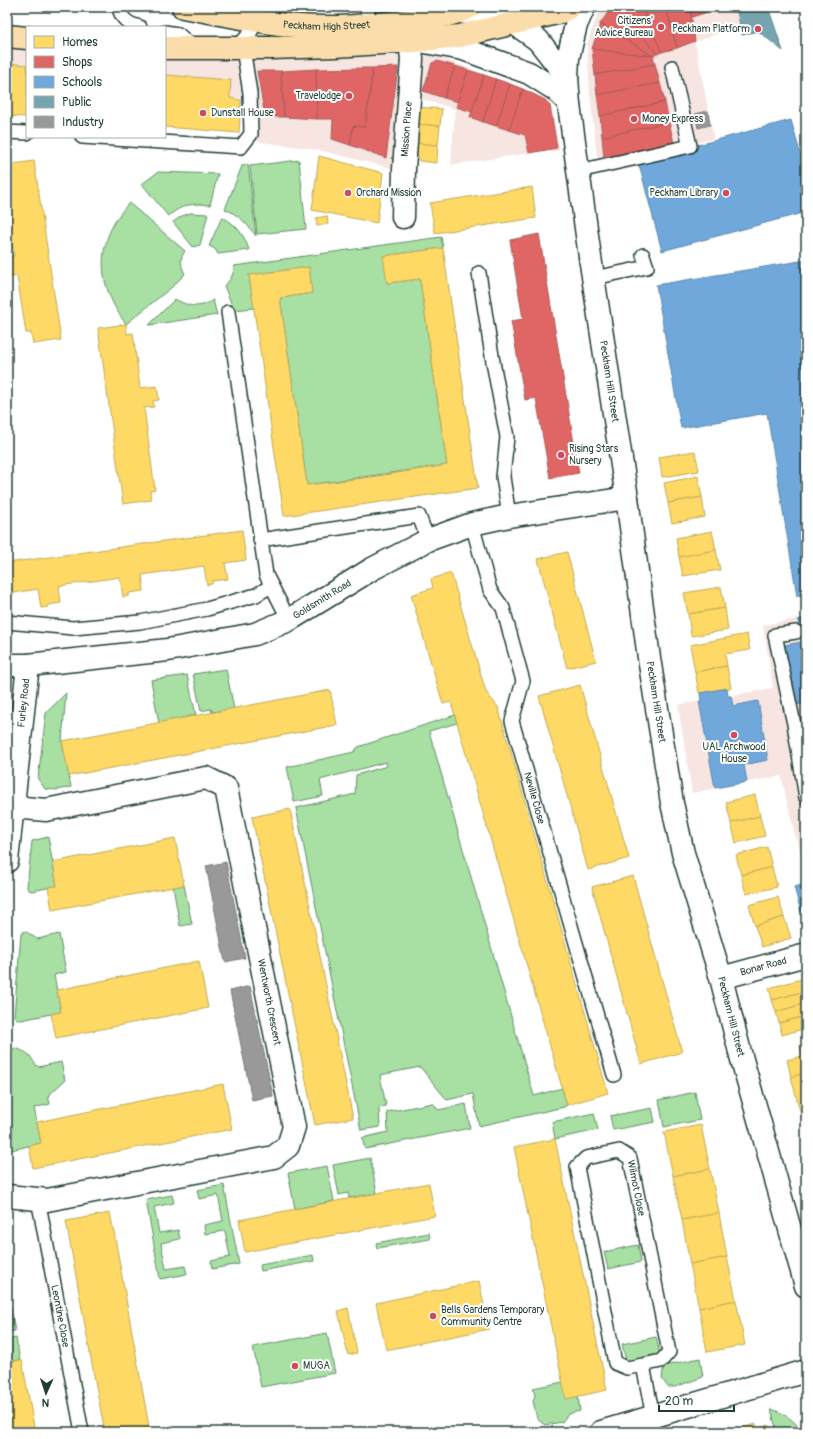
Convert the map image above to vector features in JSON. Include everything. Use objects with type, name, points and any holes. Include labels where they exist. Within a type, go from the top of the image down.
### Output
[{"type":"highway","name":"Peckham High Street","points":[[183,7],[256,14],[301,27],[322,27],[368,16],[417,20],[465,10]]},
{"type":"highway","name":"Peckham High Street","points":[[166,48],[335,46],[412,41],[460,36],[561,12],[570,7]]},
{"type":"highway","points":[[7,36],[26,38]]},
{"type":"street","points":[[569,105],[567,77],[568,58],[576,26],[584,7]]},
{"type":"street","points":[[465,10],[497,16],[514,24],[538,40],[567,77]]},
{"type":"street","name":"Peckham High Street","points":[[412,41],[463,49],[529,73],[556,90],[569,105]]},
{"type":"street","name":"Mission Place","points":[[403,217],[404,169],[412,41]]},
{"type":"street","name":"Peckham Hill Street","points":[[569,105],[628,498],[649,658],[672,803],[683,853],[721,978],[741,1056],[806,1286]]},
{"type":"street","name":"Goldsmith Road","points":[[7,665],[168,650],[255,634],[289,620],[372,569],[428,540],[472,524],[509,516],[628,498]]},
{"type":"street","name":"Furley Road","points":[[7,861],[14,807],[28,664]]},
{"type":"street","name":"Wentworth Crescent","points":[[7,1196],[47,1200],[274,1156],[288,1146],[294,1127],[226,788],[206,778],[46,810],[14,807]]},
{"type":"street","name":"Bonar Road","points":[[721,978],[806,955]]},
{"type":"street","points":[[600,1432],[806,1371]]},
{"type":"lane","points":[[119,7],[124,20],[136,26]]},
{"type":"lane","points":[[98,138],[241,147],[251,134],[250,93],[240,48],[251,32],[256,14]]},
{"type":"lane","points":[[166,32],[178,34],[194,48]]},
{"type":"lane","points":[[579,171],[690,146],[672,67]]},
{"type":"lane","points":[[7,132],[26,133]]},
{"type":"lane","points":[[594,278],[647,267],[643,256]]},
{"type":"lane","points":[[479,272],[493,362],[507,437],[503,477],[509,516]]},
{"type":"lane","points":[[228,312],[266,575],[289,620]]},
{"type":"lane","points":[[260,540],[419,516],[428,540]]},
{"type":"lane","name":"Neville Close","points":[[472,524],[490,590],[503,608],[523,681],[512,720],[614,1075]]},
{"type":"lane","points":[[7,622],[73,628],[140,622],[207,609],[256,594],[271,586]]},
{"type":"lane","points":[[796,632],[775,635],[794,724],[806,798]]},
{"type":"lane","name":"Wilmot Close","points":[[619,1151],[630,1158],[668,1352],[661,1361],[643,1365],[627,1368],[616,1363],[577,1167],[586,1158],[619,1151]]},
{"type":"lane","name":"Leontine Close","points":[[38,1199],[82,1432]]},
{"type":"lane","points":[[643,1365],[653,1417]]},
{"type":"shaded area","points":[[605,7],[736,7],[739,26],[695,42],[714,139],[699,142],[701,155],[607,173],[599,173],[590,95],[587,44],[597,16]]},
{"type":"shaded area","points":[[7,48],[26,49],[26,83],[7,81]]},
{"type":"shaded area","points":[[166,54],[276,59],[435,55],[550,100],[560,151],[529,153],[451,165],[455,109],[408,95],[400,170],[314,149],[248,140],[249,99],[166,93]]},
{"type":"shaded area","points":[[806,617],[806,868],[795,835],[781,776],[692,793],[678,705],[773,688],[763,625]]},
{"type":"green space","points":[[299,160],[306,229],[257,234],[250,166]]},
{"type":"green space","points":[[248,164],[256,236],[242,220],[225,209],[242,166]]},
{"type":"green space","points":[[158,172],[218,174],[210,205],[188,205],[168,216],[142,184]]},
{"type":"green space","points":[[129,203],[185,251],[181,262],[185,274],[172,287],[126,324],[116,309],[109,294],[103,263],[105,247],[110,232],[118,217]]},
{"type":"green space","points":[[190,213],[208,214],[200,245],[193,247],[173,222]]},
{"type":"green space","points":[[222,217],[239,230],[245,239],[249,250],[218,254],[215,249],[209,246]]},
{"type":"green space","points":[[441,237],[443,248],[384,256],[387,283],[420,279],[447,465],[307,485],[280,298],[312,293],[309,267],[249,275],[254,308],[234,310],[224,286],[231,277],[234,266]]},
{"type":"green space","points":[[175,299],[185,304],[194,306],[203,305],[213,300],[217,315],[149,325]]},
{"type":"green space","points":[[226,669],[234,709],[212,712],[211,709],[201,711],[193,674]]},
{"type":"green space","points":[[187,675],[196,715],[159,723],[151,680]]},
{"type":"green space","points":[[66,693],[62,741],[71,787],[57,790],[45,789],[38,779],[46,713]]},
{"type":"green space","points":[[455,715],[457,723],[429,731],[534,1096],[562,1088],[567,1105],[564,1107],[479,1126],[473,1094],[447,1100],[420,1067],[380,1075],[386,1106],[379,1108],[380,1127],[361,1130],[296,808],[355,794],[356,775],[387,766],[386,762],[320,780],[323,796],[294,802],[287,767],[354,752],[358,747]]},
{"type":"green space","points":[[48,837],[57,886],[32,891],[28,890],[27,887],[32,841]]},
{"type":"green space","points":[[184,885],[192,924],[180,926],[173,887]]},
{"type":"green space","points":[[25,931],[37,939],[59,934],[66,972],[54,975],[61,1012],[21,1020],[14,1016],[21,934]]},
{"type":"green space","points":[[15,1048],[29,1055],[38,1067],[61,1062],[65,1080],[48,1096],[50,1104],[34,1108],[41,1143],[7,1151],[7,1058],[9,1051]]},
{"type":"green space","points":[[695,1092],[700,1120],[664,1127],[659,1100]]},
{"type":"green space","points":[[433,1103],[438,1110],[466,1104],[470,1128],[365,1149],[362,1138],[388,1132],[387,1112]]},
{"type":"green space","points":[[652,1108],[655,1122],[613,1130],[610,1116]]},
{"type":"green space","points":[[594,1113],[598,1130],[555,1139],[552,1122]]},
{"type":"green space","points":[[370,1158],[377,1193],[349,1198],[348,1193],[339,1195],[333,1165]]},
{"type":"green space","points":[[327,1166],[334,1201],[295,1209],[288,1173]]},
{"type":"green space","points":[[224,1185],[239,1264],[212,1269],[211,1261],[230,1257],[225,1231],[205,1234],[204,1225],[223,1221],[218,1195],[199,1199],[197,1190]]},
{"type":"green space","points":[[172,1195],[174,1203],[154,1207],[159,1233],[178,1230],[180,1239],[161,1243],[166,1269],[185,1266],[187,1274],[160,1279],[146,1200]]},
{"type":"green space","points":[[429,1233],[430,1239],[377,1248],[376,1243]]},
{"type":"green space","points":[[638,1245],[641,1262],[608,1269],[604,1252]]},
{"type":"green space","points":[[313,1255],[314,1261],[261,1271],[260,1265]]},
{"type":"green space","points":[[7,1288],[15,1331],[7,1332]]},
{"type":"green space","name":"MUGA","points":[[327,1333],[335,1373],[261,1387],[253,1347]]},
{"type":"green space","points":[[656,1337],[660,1354],[626,1361],[622,1344]]},
{"type":"green space","points":[[16,1338],[20,1360],[7,1362],[7,1340]]},
{"type":"green space","points":[[700,1358],[703,1377],[675,1387],[668,1387],[662,1379],[663,1370],[668,1365]]},
{"type":"green space","points":[[563,1382],[578,1396],[580,1411],[568,1414],[562,1422],[545,1425],[537,1419],[533,1401],[535,1396],[533,1388]]},
{"type":"green space","points":[[771,1409],[788,1418],[803,1432],[777,1432]]},
{"type":"building: Homes","points":[[7,63],[26,65],[26,117],[7,116]]},
{"type":"building: Homes","name":"Dunstall House","points":[[166,75],[231,80],[230,98],[241,100],[239,133],[166,127]]},
{"type":"building: Homes","points":[[418,107],[442,109],[440,126],[417,124]]},
{"type":"building: Homes","points":[[417,124],[440,126],[438,145],[415,143]]},
{"type":"building: Homes","points":[[415,143],[438,145],[437,163],[419,161]]},
{"type":"building: Homes","name":"Orchard Mission","points":[[319,156],[383,173],[377,223],[312,210]]},
{"type":"building: Homes","points":[[34,161],[61,340],[33,344],[31,333],[26,333],[17,276],[7,278],[7,257],[14,256],[7,208],[7,165]]},
{"type":"building: Homes","points":[[532,187],[536,218],[435,233],[430,203]]},
{"type":"building: Homes","points":[[327,216],[328,224],[317,226],[316,218]]},
{"type":"building: Homes","points":[[443,248],[478,488],[284,516],[249,275],[309,267],[312,293],[280,298],[307,485],[371,477],[447,465],[420,279],[387,283],[383,256]]},
{"type":"building: Homes","points":[[126,324],[127,334],[133,333],[140,388],[157,386],[159,400],[153,401],[154,407],[144,408],[155,490],[150,491],[151,500],[123,504],[98,328]]},
{"type":"building: Homes","points":[[695,451],[699,471],[662,477],[659,457]]},
{"type":"building: Homes","points":[[698,476],[702,497],[668,503],[664,483]]},
{"type":"building: Homes","points":[[702,497],[705,517],[672,523],[668,503]]},
{"type":"building: Homes","points":[[7,501],[11,532],[7,533]]},
{"type":"building: Homes","points":[[242,530],[246,560],[225,563],[228,579],[212,581],[212,584],[207,585],[204,566],[142,575],[144,591],[129,593],[129,596],[123,597],[120,577],[59,586],[61,603],[48,605],[48,607],[41,608],[38,589],[7,594],[7,563]]},
{"type":"building: Homes","points":[[712,531],[716,550],[679,557],[676,538]]},
{"type":"building: Homes","points":[[716,550],[720,570],[683,576],[679,557]]},
{"type":"building: Homes","points":[[567,552],[596,661],[567,668],[538,559]]},
{"type":"building: Homes","points":[[451,573],[486,692],[498,707],[608,1093],[567,1105],[451,702],[443,704],[411,595],[433,588],[431,579]]},
{"type":"building: Homes","points":[[721,587],[725,608],[688,614],[684,593]]},
{"type":"building: Homes","points":[[725,608],[728,630],[691,636],[688,614]]},
{"type":"building: Homes","points":[[747,634],[750,650],[725,654],[727,666],[695,672],[690,645]]},
{"type":"building: Homes","points":[[727,666],[731,688],[699,693],[695,672]]},
{"type":"building: Homes","points":[[580,685],[629,858],[588,870],[539,696]]},
{"type":"building: Homes","points":[[330,690],[337,725],[69,776],[62,741]]},
{"type":"building: Homes","points":[[755,795],[760,816],[731,823],[726,802]]},
{"type":"building: Homes","points":[[290,809],[353,1118],[315,1125],[252,817]]},
{"type":"building: Homes","points":[[760,816],[765,836],[736,843],[731,823]]},
{"type":"building: Homes","points":[[175,838],[184,885],[52,910],[48,887],[57,886],[53,862]]},
{"type":"building: Homes","points":[[767,847],[772,867],[741,875],[736,855]]},
{"type":"building: Homes","points":[[772,867],[777,887],[746,894],[741,875]]},
{"type":"building: Homes","points":[[633,876],[682,1052],[641,1064],[592,887]]},
{"type":"building: Homes","points":[[778,897],[784,917],[755,926],[749,905]]},
{"type":"building: Homes","points":[[784,917],[791,938],[762,947],[755,926]]},
{"type":"building: Homes","points":[[199,961],[208,1008],[56,1038],[51,1014],[61,1012],[57,990]]},
{"type":"building: Homes","points":[[805,978],[806,991],[772,1000],[769,988]]},
{"type":"building: Homes","points":[[806,991],[806,1003],[776,1012],[772,1000]]},
{"type":"building: Homes","points":[[806,1003],[806,1016],[779,1023],[776,1012]]},
{"type":"building: Homes","points":[[806,1016],[806,1028],[782,1035],[779,1023]]},
{"type":"building: Homes","points":[[806,1045],[806,1073],[791,1077],[787,1060],[802,1056],[800,1046]]},
{"type":"building: Homes","points":[[806,1073],[806,1114],[801,1115],[791,1077]]},
{"type":"building: Homes","points":[[223,1084],[232,1129],[33,1168],[29,1146],[41,1143],[37,1122]]},
{"type":"building: Homes","points":[[806,1114],[806,1132],[801,1115]]},
{"type":"building: Homes","points":[[701,1125],[710,1169],[673,1176],[664,1132]]},
{"type":"building: Homes","points":[[555,1139],[607,1390],[566,1399],[514,1147]]},
{"type":"building: Homes","points":[[710,1169],[719,1213],[682,1220],[673,1176]]},
{"type":"building: Homes","points":[[429,1183],[435,1216],[245,1252],[239,1220]]},
{"type":"building: Homes","points":[[110,1213],[150,1432],[105,1432],[96,1386],[66,1221]]},
{"type":"building: Homes","points":[[719,1213],[727,1257],[690,1264],[682,1220]]},
{"type":"building: Homes","points":[[727,1257],[736,1300],[699,1308],[690,1264]]},
{"type":"building: Homes","name":"Bells Gardens Temporary Community Centre","points":[[479,1281],[489,1329],[386,1350],[376,1303]]},
{"type":"building: Homes","points":[[736,1300],[745,1345],[707,1352],[699,1308]]},
{"type":"building: Homes","points":[[348,1308],[357,1353],[348,1355],[338,1311]]},
{"type":"building: Homes","points":[[22,1360],[35,1432],[7,1432],[7,1362]]},
{"type":"building: Homes","points":[[756,1424],[757,1429],[769,1425],[771,1432],[743,1432],[742,1428]]},
{"type":"building: Shops","points":[[614,7],[619,7],[657,54],[653,56],[600,24]]},
{"type":"building: Shops","points":[[619,7],[641,7],[662,52],[657,54]]},
{"type":"building: Shops","name":"Citizens' Advice Bureau","points":[[641,7],[666,7],[677,48],[662,52]]},
{"type":"building: Shops","points":[[666,7],[690,7],[695,41],[677,48]]},
{"type":"building: Shops","points":[[690,7],[713,7],[714,10],[692,17]]},
{"type":"building: Shops","points":[[600,24],[653,56],[592,49]]},
{"type":"building: Shops","points":[[592,49],[653,56],[655,64],[595,75]]},
{"type":"building: Shops","points":[[437,61],[455,66],[444,98],[423,91],[432,63]]},
{"type":"building: Shops","points":[[655,64],[660,83],[597,95],[595,75]]},
{"type":"building: Shops","points":[[455,66],[468,70],[458,102],[444,98]]},
{"type":"building: Shops","points":[[398,67],[386,158],[350,145],[353,126],[365,127],[373,68]]},
{"type":"building: Shops","points":[[373,68],[365,127],[353,126],[350,145],[332,139],[333,119],[317,119],[316,69]]},
{"type":"building: Shops","points":[[316,69],[317,119],[284,117],[281,71]]},
{"type":"building: Shops","points":[[468,70],[484,75],[472,112],[456,107]]},
{"type":"building: Shops","points":[[257,71],[281,71],[284,117],[265,117]]},
{"type":"building: Shops","points":[[484,75],[496,79],[483,122],[470,117]]},
{"type":"building: Shops","points":[[496,79],[510,84],[496,126],[483,122]]},
{"type":"building: Shops","points":[[660,83],[665,102],[600,116],[597,95]]},
{"type":"building: Shops","points":[[510,84],[523,89],[509,130],[496,126]]},
{"type":"building: Shops","points":[[523,89],[545,100],[550,106],[557,148],[529,153],[525,135],[509,130]]},
{"type":"building: Shops","name":"Money Express","points":[[665,102],[669,122],[602,137],[600,116]]},
{"type":"building: Shops","points":[[669,122],[674,143],[604,157],[602,137]]},
{"type":"building: Shops","points":[[539,234],[579,473],[550,478],[536,398],[525,400],[511,321],[523,319],[510,240]]},
{"type":"building: Schools","name":"Peckham Library","points":[[791,120],[806,174],[806,212],[662,251],[638,161]]},
{"type":"building: Schools","points":[[806,260],[806,595],[797,596],[767,413],[681,428],[656,285]]},
{"type":"building: Schools","points":[[806,618],[806,703],[795,705],[785,645],[802,642],[798,620]]},
{"type":"building: Schools","name":"UAL Archwood House","points":[[727,688],[728,696],[731,696],[733,706],[758,701],[768,760],[744,765],[747,782],[715,788],[699,701],[701,701],[700,693]]},
{"type":"building: Schools","points":[[806,884],[806,911],[801,912],[794,887]]},
{"type":"building: Public","name":"Peckham Platform","points":[[736,7],[768,7],[783,51],[758,31],[742,35]]},
{"type":"building: Industry","points":[[708,111],[710,125],[698,128],[695,114]]},
{"type":"building: Industry","points":[[226,862],[245,958],[225,962],[206,866]]},
{"type":"building: Industry","points":[[250,986],[273,1096],[252,1100],[230,991]]},
{"type":"place","name":"Citizens' Advice Bureau","points":[[661,27]]},
{"type":"place","name":"Peckham Platform","points":[[758,29]]},
{"type":"place","name":"Travelodge","points":[[349,96]]},
{"type":"place","name":"Dunstall House","points":[[203,113]]},
{"type":"place","name":"Money Express","points":[[634,119]]},
{"type":"place","name":"Orchard Mission","points":[[348,193]]},
{"type":"place","name":"Peckham Library","points":[[726,193]]},
{"type":"place","name":"Rising Stars Nursery","points":[[561,455]]},
{"type":"place","name":"UAL Archwood House","points":[[734,735]]},
{"type":"place","name":"Bells Gardens Temporary Community Centre","points":[[433,1316]]},
{"type":"place","name":"MUGA","points":[[295,1366]]}]
